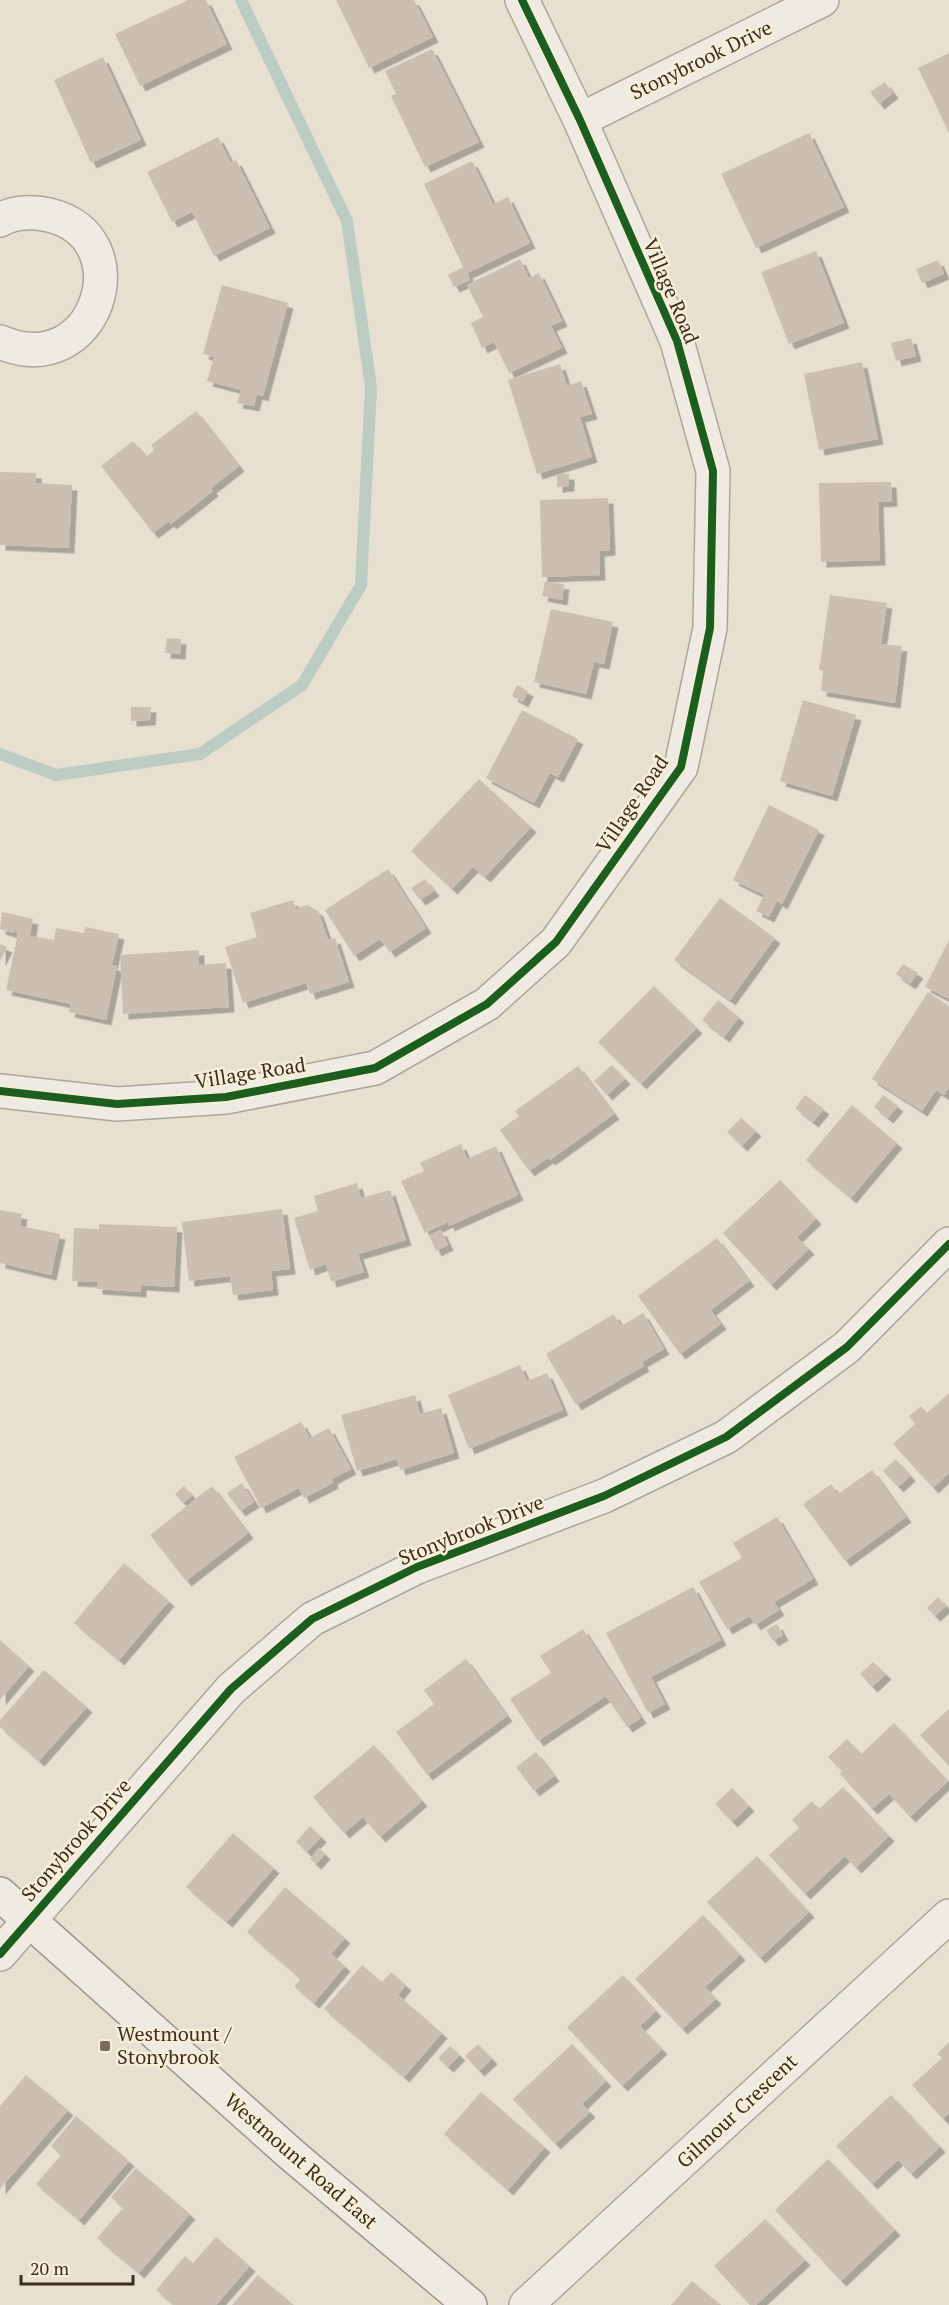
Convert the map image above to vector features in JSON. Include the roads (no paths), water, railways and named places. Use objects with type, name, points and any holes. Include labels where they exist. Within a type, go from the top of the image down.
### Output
[{"type":"street","name":"Village Road","points":[[0,1091],[117,1104],[226,1097],[375,1068],[487,1004],[556,942],[681,767],[710,628],[713,471],[676,341],[580,120],[522,0]]},
{"type":"street","name":"Stonybrook Drive","points":[[580,120],[822,0]]},
{"type":"street","points":[[0,342],[15,348],[34,350],[58,345],[75,336],[91,318],[99,298],[101,274],[94,250],[80,231],[60,217],[37,212],[2,214]]},
{"type":"street","name":"Stonybrook Drive","points":[[0,1954],[231,1689],[312,1619],[417,1567],[604,1496],[726,1437],[847,1347],[949,1244]]},
{"type":"street","name":"Westmount Road East","points":[[0,1894],[292,2155],[470,2305]]},
{"type":"street","name":"Gilmour Crescent","points":[[526,2305],[949,1916]]},
{"type":"waterway","points":[[0,754],[56,775],[200,754],[302,685],[361,585],[371,387],[347,221],[241,0]]},
{"type":"place","name":"Westmount / Stonybrook","points":[[105,2046]]}]
